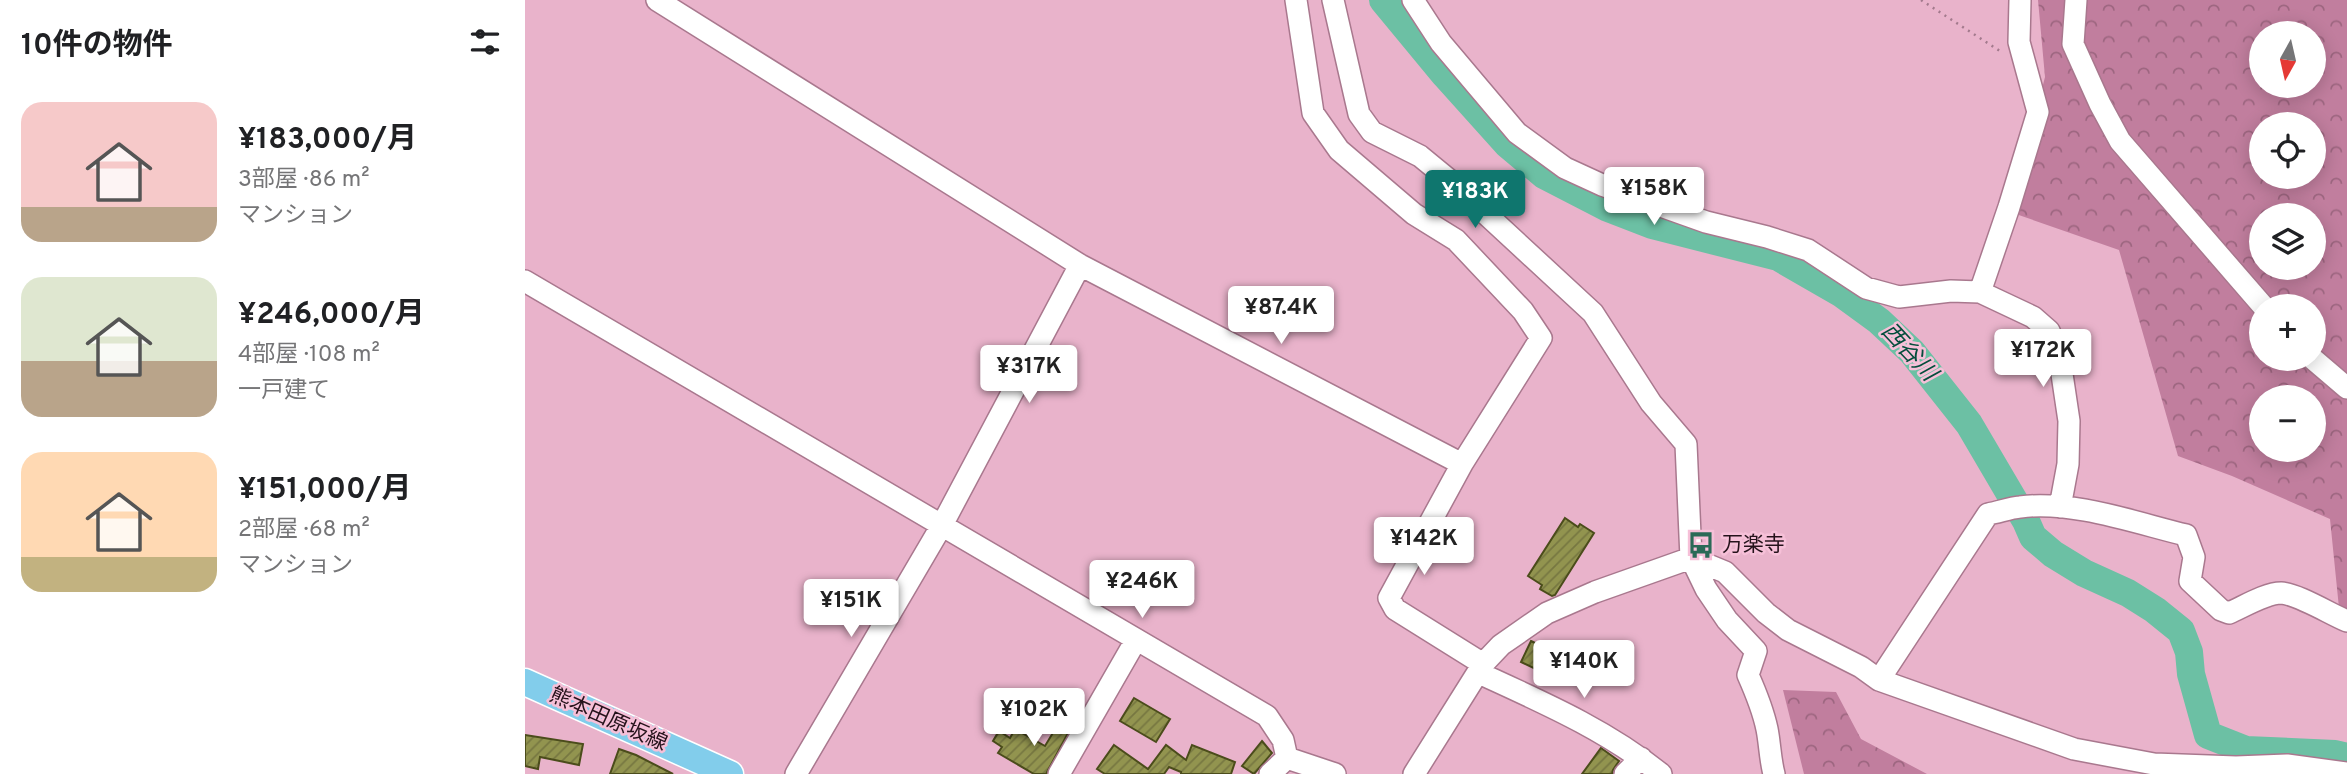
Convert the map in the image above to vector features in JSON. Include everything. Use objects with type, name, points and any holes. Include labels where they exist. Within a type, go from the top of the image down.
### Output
[{"type":"main road","name":"熊本田原坂線","points":[[525,682],[730,774]]},
{"type":"street","points":[[657,0],[1080,265],[1462,464]]},
{"type":"street","points":[[1296,0],[1313,113],[1339,150],[1414,214],[1456,240],[1523,311],[1541,338],[1462,464],[1388,598],[1395,609],[1481,668],[1562,711],[1641,758],[1661,774]]},
{"type":"street","points":[[1333,0],[1359,114],[1372,132],[1420,156],[1448,178],[1593,313],[1651,403],[1686,444],[1691,558],[1706,589],[1727,620],[1756,651],[1748,675],[1759,698],[1768,731],[1774,774]]},
{"type":"street","points":[[1413,0],[1441,43],[1517,133],[1565,167],[1602,185],[1672,211],[1808,250],[1866,288],[1899,297],[1951,291],[1980,292],[2033,317],[2049,331],[2059,354],[2069,421],[2068,464],[2060,508]]},
{"type":"street","points":[[1980,292],[2038,112],[2019,42],[2020,0]]},
{"type":"street","points":[[2076,0],[2073,44],[2120,141],[2253,294]]},
{"type":"street","points":[[796,774],[941,525],[1080,265]]},
{"type":"street","points":[[525,281],[1267,716],[1283,740],[1287,758]]},
{"type":"street","points":[[2326,370],[2347,388]]},
{"type":"street","points":[[1879,680],[1988,514],[2021,506],[2103,514],[2186,535],[2194,557],[2190,581],[2221,610],[2229,613],[2281,593],[2347,621]]},
{"type":"street","points":[[1414,774],[1481,668],[1501,645],[1547,613],[1595,592],[1691,558],[1725,572],[1788,630],[1861,667],[1879,680],[2074,749],[2154,764],[2287,765],[2347,773]]},
{"type":"street","points":[[1059,774],[1136,640]]},
{"type":"street","points":[[1270,774],[1287,758]]},
{"type":"street","points":[[1287,758],[1335,774]]},
{"type":"street","points":[[1625,774],[1641,758]]},
{"type":"path","points":[[1921,0],[2027,68]]},
{"type":"green space","points":[[2038,0],[2347,0],[2347,612],[2339,608],[2330,519],[2232,476],[2178,456],[2119,250],[2010,212],[2045,77]]},
{"type":"green space","points":[[1783,690],[1836,692],[1861,739],[1927,774],[1804,774]]},
{"type":"building","points":[[1565,518],[1594,533],[1552,596],[1540,589],[1542,585],[1528,576]]},
{"type":"building","points":[[1531,641],[1556,653],[1544,673],[1521,662]]},
{"type":"building","points":[[1134,698],[1170,719],[1156,742],[1120,721]]},
{"type":"building","points":[[1065,713],[1075,720],[1046,774],[1034,774],[998,753],[1002,747],[993,741],[999,731],[1010,738],[1015,729],[1045,746]]},
{"type":"building","points":[[525,735],[583,744],[579,765],[540,757],[538,769],[525,766]]},
{"type":"building","points":[[1262,741],[1272,753],[1254,774],[1242,766]]},
{"type":"building","points":[[1114,745],[1148,769],[1166,745],[1186,760],[1192,745],[1235,762],[1231,774],[1181,774],[1169,767],[1164,774],[1105,774],[1097,769]]},
{"type":"building","points":[[1601,748],[1619,761],[1612,774],[1582,774]]},
{"type":"building","points":[[619,749],[636,755],[673,774],[610,774]]},
{"type":"waterway","name":"西谷川","points":[[1383,0],[1507,144],[1544,175],[1608,208],[1652,225],[1778,257],[1842,294],[1879,321],[1912,352],[1969,424],[2033,537],[2053,554],[2084,573],[2128,593],[2155,610],[2181,631],[2189,652],[2191,674],[2208,735],[2246,750],[2335,754],[2347,757]]},
{"type":"place","name":"万楽寺","points":[[1701,545]]}]
